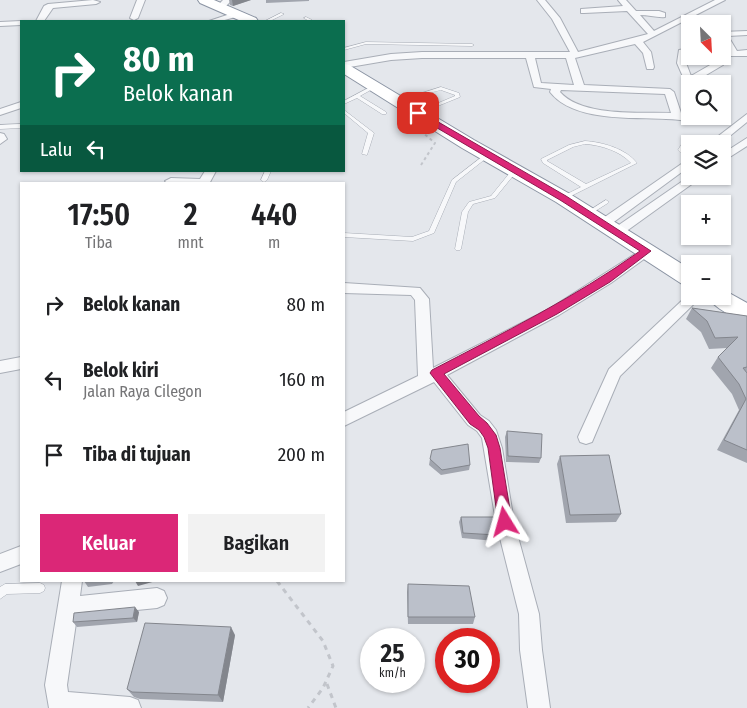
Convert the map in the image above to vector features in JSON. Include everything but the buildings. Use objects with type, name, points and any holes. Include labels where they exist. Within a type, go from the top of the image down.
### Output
[{"type":"highway","points":[[204,0],[220,12],[236,14],[248,20]]},
{"type":"highway","points":[[345,67],[399,102],[425,109],[487,155],[563,198],[681,273]]},
{"type":"highway","points":[[731,304],[747,314]]},
{"type":"street","points":[[134,18],[141,0]]},
{"type":"street","points":[[541,0],[556,18],[573,56],[580,88]]},
{"type":"street","points":[[622,0],[653,35]]},
{"type":"street","points":[[345,66],[391,57],[422,55],[573,56],[638,42],[721,0]]},
{"type":"street","points":[[40,20],[46,8],[51,6],[96,2]]},
{"type":"street","points":[[584,11],[632,10],[662,15]]},
{"type":"street","points":[[209,20],[220,12]]},
{"type":"street","points":[[0,24],[20,23]]},
{"type":"street","points":[[731,34],[747,33]]},
{"type":"street","points":[[638,42],[647,52],[650,67]]},
{"type":"street","points":[[731,53],[747,52]]},
{"type":"street","points":[[530,56],[536,84],[580,88],[600,100],[681,116]]},
{"type":"street","points":[[701,75],[717,65]]},
{"type":"street","points":[[557,87],[555,92],[557,97],[566,104],[582,110],[600,100],[668,91],[677,116]]},
{"type":"street","points":[[0,112],[20,105]]},
{"type":"street","points":[[716,135],[747,117]]},
{"type":"street","points":[[0,136],[2,139],[0,141]]},
{"type":"street","points":[[731,153],[747,141]]},
{"type":"street","points":[[610,228],[681,168]]},
{"type":"street","points":[[170,181],[181,182]]},
{"type":"street","points":[[610,228],[683,185]]},
{"type":"street","points":[[345,419],[554,312],[606,280],[646,251]]},
{"type":"street","points":[[345,288],[382,288],[420,294],[431,376],[490,435],[494,448],[505,522],[529,614],[531,650],[539,708]]},
{"type":"street","points":[[586,437],[614,373],[686,305]]},
{"type":"street","points":[[0,367],[20,363]]},
{"type":"street","points":[[0,562],[20,555]]},
{"type":"street","points":[[72,582],[56,685],[57,705],[130,708]]},
{"type":"street","points":[[69,607],[157,598]]},
{"type":"lane","points":[[269,20],[282,14]]},
{"type":"lane","points":[[380,43],[382,34]]},
{"type":"lane","points":[[345,49],[360,44],[380,43],[472,45]]},
{"type":"lane","points":[[345,102],[374,86]]},
{"type":"lane","points":[[441,88],[457,94],[458,97],[425,109],[441,88]]},
{"type":"lane","points":[[356,96],[384,113]]},
{"type":"lane","points":[[345,112],[371,133],[365,154]]},
{"type":"lane","points":[[0,127],[20,126]]},
{"type":"lane","points":[[563,198],[586,187],[634,163],[622,154],[591,141],[581,142],[544,159],[545,162],[586,187]]},
{"type":"lane","points":[[345,235],[413,239],[432,232],[454,181],[487,155]]},
{"type":"lane","points":[[458,249],[465,212],[471,203],[493,197],[514,171]]},
{"type":"lane","points":[[264,180],[268,172]]},
{"type":"lane","points":[[587,214],[606,202]]},
{"type":"lane","points":[[0,594],[5,589],[24,584],[40,588]]},
{"type":"path","points":[[421,165],[435,143],[421,129],[425,109]]},
{"type":"path","points":[[278,582],[323,641],[333,666],[327,684],[319,697],[308,708]]},
{"type":"path","points":[[327,684],[336,708]]},
{"type":"route","points":[[418,113],[563,198],[646,251],[606,280],[554,312],[436,373],[474,420],[483,426],[490,435],[494,448],[505,522]]}]
